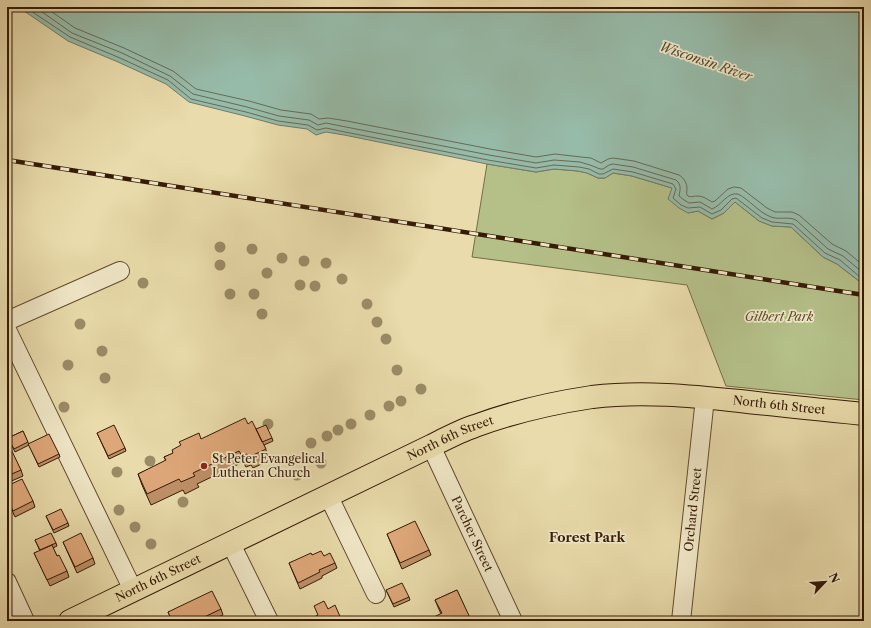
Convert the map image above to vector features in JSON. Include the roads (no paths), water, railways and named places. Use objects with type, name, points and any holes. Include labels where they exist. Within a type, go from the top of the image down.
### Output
[{"type":"main road","name":"North 6th Street","points":[[70,621],[230,542],[431,446],[474,426],[514,413],[556,403],[594,397],[670,395],[864,414]]},
{"type":"street","points":[[7,321],[120,271]]},
{"type":"street","points":[[7,330],[134,590]]},
{"type":"street","name":"Orchard Street","points":[[681,621],[705,398]]},
{"type":"street","name":"Parcher Street","points":[[431,446],[514,621]]},
{"type":"street","points":[[328,495],[376,594]]},
{"type":"street","points":[[230,542],[269,621]]},
{"type":"street","points":[[7,582],[25,621]]},
{"type":"water","name":"Wisconsin River","points":[[17,7],[864,7],[864,281],[859,281],[837,264],[823,257],[791,227],[772,226],[759,221],[735,202],[724,213],[712,219],[698,211],[688,213],[679,208],[668,199],[672,188],[632,176],[613,173],[605,178],[598,178],[578,171],[554,169],[536,172],[487,164],[344,135],[326,132],[316,135],[307,129],[278,125],[189,102],[166,84],[68,41]]},
{"type":"railway","points":[[7,160],[864,295]]},
{"type":"place","name":"St Peter Evangelical Lutheran Church","points":[[204,466]]},
{"type":"district","name":"Forest Park","points":[[587,537]]},
{"type":"park label","name":"Gilbert Park","points":[[779,317]]}]
